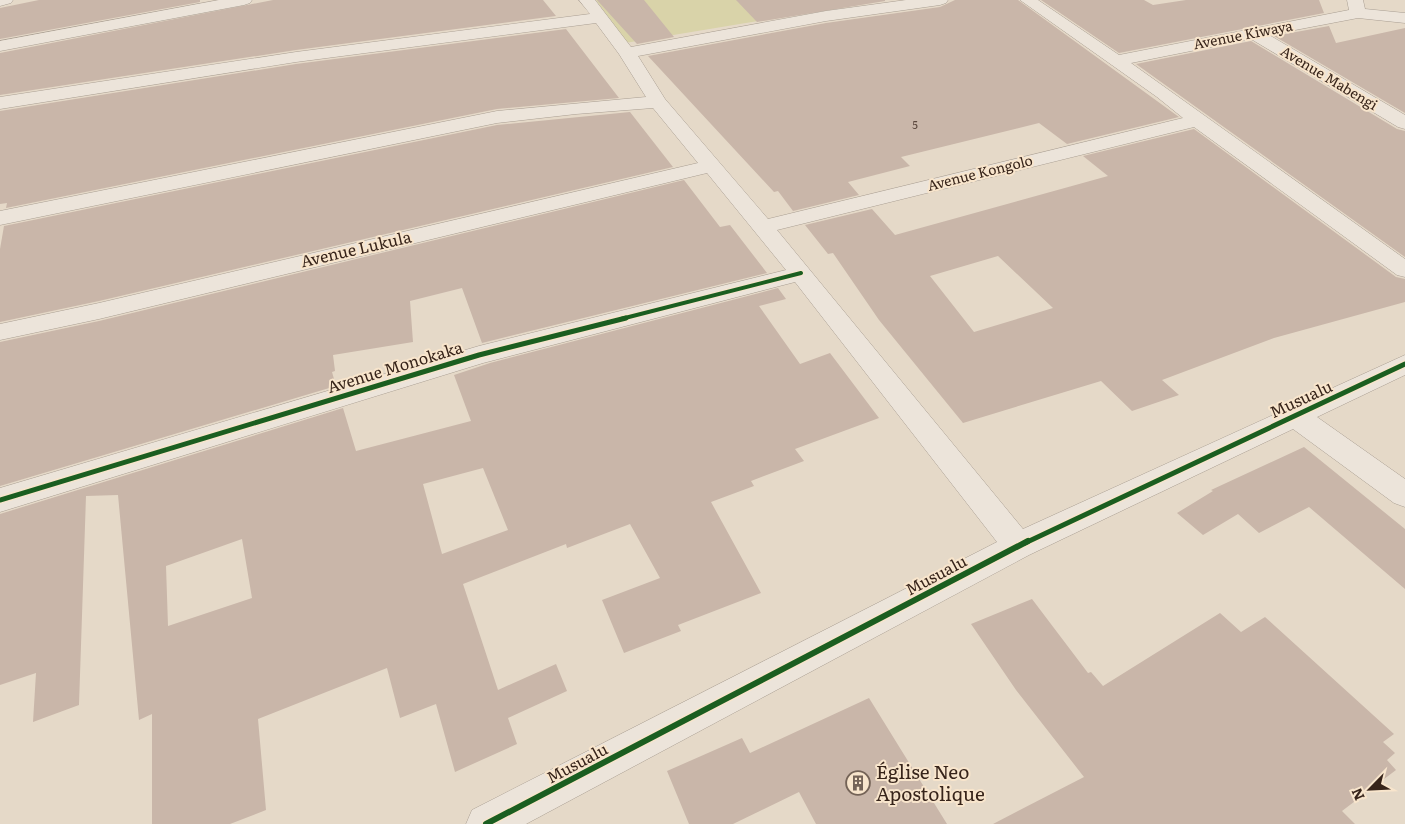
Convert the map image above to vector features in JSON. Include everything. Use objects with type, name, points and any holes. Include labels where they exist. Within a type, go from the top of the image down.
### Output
[{"type":"street","points":[[0,1],[5,0]]},
{"type":"street","points":[[0,46],[244,0]]},
{"type":"street","points":[[627,53],[826,16],[940,0]]},
{"type":"street","points":[[1028,0],[1163,93],[1197,120],[1405,270]]},
{"type":"street","name":"Avenue Kiwaya","points":[[1115,61],[1253,34],[1356,7],[1405,18]]},
{"type":"street","points":[[0,103],[594,9],[627,53],[658,102],[801,273],[1018,546]]},
{"type":"street","name":"Avenue Mabengi","points":[[1253,34],[1396,112],[1405,123]]},
{"type":"street","points":[[0,218],[497,117],[576,108],[658,102]]},
{"type":"street","name":"Avenue Kongolo","points":[[763,227],[1197,120]]},
{"type":"street","name":"Avenue Lukula","points":[[0,332],[109,309],[712,166]]},
{"type":"street","name":"Avenue Monokaka","points":[[0,500],[478,355],[801,273]]},
{"type":"street","name":"Musualu","points":[[486,824],[1018,546],[1405,364]]},
{"type":"street","points":[[1295,416],[1405,496]]},
{"type":"shaded area","points":[[596,0],[885,0],[625,43]]},
{"type":"building","points":[[39,0],[200,0],[200,2],[0,39],[0,8]]},
{"type":"building","points":[[273,0],[543,0],[556,16],[296,50],[0,95],[0,53]]},
{"type":"building","points":[[597,0],[644,0],[674,37],[637,44]]},
{"type":"building","points":[[736,0],[885,0],[885,1],[757,22]]},
{"type":"building","points":[[955,0],[1018,0],[1179,117],[1067,144],[1039,123],[901,157],[910,166],[848,182],[859,195],[793,211],[778,191],[774,192],[648,56],[826,23],[940,7]]},
{"type":"building","points":[[1041,0],[1144,0],[1153,5],[1186,0],[1319,0],[1324,13],[1119,53]]},
{"type":"building","points":[[1329,26],[1336,43],[1405,28],[1405,113],[1274,36]]},
{"type":"building","points":[[566,29],[619,98],[497,109],[6,208],[7,203],[0,204],[0,111],[296,64]]},
{"type":"building","points":[[1251,41],[1397,129],[1405,131],[1405,257],[1136,64]]},
{"type":"building","points":[[630,112],[673,167],[99,301],[0,322],[0,249],[4,226],[497,125]]},
{"type":"building","points":[[1194,129],[1396,277],[1405,279],[1405,302],[1274,338],[1162,380],[1179,395],[1132,411],[1101,381],[963,423],[879,320],[833,253],[828,254],[805,225],[872,209],[895,235],[1108,176],[1083,156]],"holes":[[[998,256],[1053,308],[974,332],[930,276]]]},
{"type":"building","points":[[684,180],[720,227],[730,225],[767,273],[482,343],[462,288],[410,301],[413,342],[333,355],[335,371],[332,372],[336,386],[0,486],[0,342],[99,321]]},
{"type":"building","points":[[778,288],[786,299],[759,306],[800,364],[830,353],[879,418],[795,449],[804,461],[751,481],[754,486],[711,502],[761,593],[678,625],[681,631],[624,653],[602,600],[660,578],[630,524],[567,548],[566,544],[463,584],[498,690],[556,664],[567,691],[508,718],[517,744],[455,772],[436,704],[400,718],[387,668],[258,719],[266,810],[230,824],[152,824],[152,714],[139,720],[118,495],[86,496],[79,705],[33,722],[36,673],[0,685],[0,514],[343,408],[356,451],[471,421],[454,375],[490,363]],"holes":[[[483,468],[508,530],[442,554],[423,484]],[[242,539],[252,598],[168,626],[166,566]]]},
{"type":"building","points":[[1304,447],[1405,529],[1405,589],[1309,507],[1259,533],[1238,514],[1203,535],[1177,513],[1213,491],[1211,490]]},
{"type":"building","points":[[1032,599],[1088,673],[1091,672],[1103,686],[1220,613],[1241,632],[1265,617],[1394,734],[1383,742],[1395,753],[1387,760],[1396,770],[1342,811],[1355,824],[993,824],[1084,777],[1016,690],[971,624]]},
{"type":"building","name":"Église Neo Apostolique","points":[[869,698],[947,824],[816,824],[799,792],[733,824],[689,824],[667,771],[742,738],[750,753]]},
{"type":"cycle path","points":[[0,500],[479,355],[801,273]]},
{"type":"cycle path","points":[[486,824],[1018,546],[1405,364]]},
{"type":"place","name":"Église Neo Apostolique","points":[[858,783]]}]
